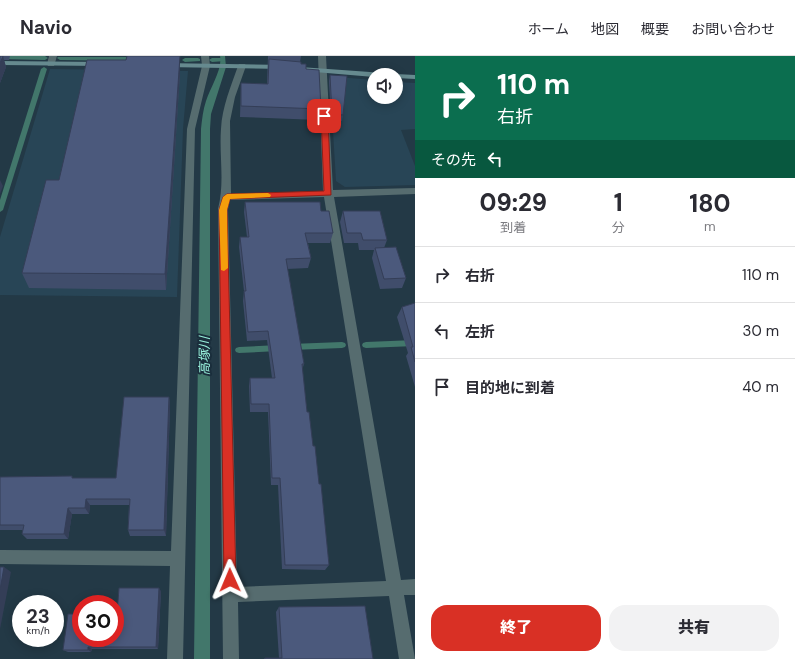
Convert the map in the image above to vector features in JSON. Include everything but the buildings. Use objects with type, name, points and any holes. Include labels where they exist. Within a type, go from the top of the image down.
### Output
[{"type":"street","points":[[164,56],[159,65],[207,62],[238,66],[367,74]]},
{"type":"street","points":[[322,56],[328,193],[407,659]]},
{"type":"street","points":[[0,63],[52,60],[115,65]]},
{"type":"street","points":[[175,659],[191,129],[207,62]]},
{"type":"street","points":[[231,659],[223,210],[227,197],[226,115],[238,66]]},
{"type":"street","points":[[403,77],[415,78]]},
{"type":"street","points":[[227,197],[415,191]]},
{"type":"street","points":[[0,556],[178,559]]},
{"type":"street","points":[[230,595],[415,587]]},
{"type":"shaded area","points":[[50,69],[188,71],[183,129],[177,297],[0,295],[0,237]]},
{"type":"shaded area","points":[[337,77],[367,79],[367,104],[403,104],[403,82],[415,83],[415,129],[401,130],[415,166],[415,185],[345,187],[336,181],[330,81]]},
{"type":"water","name":"高塚川","points":[[220,56],[225,56],[226,67],[211,114],[210,129],[210,659],[194,659],[201,129],[205,104],[220,66]]},
{"type":"waterway","points":[[0,57],[45,58]]},
{"type":"waterway","points":[[60,58],[136,59]]},
{"type":"waterway","points":[[185,60],[198,60]]},
{"type":"waterway","points":[[212,60],[223,60]]},
{"type":"waterway","points":[[0,210],[44,69]]},
{"type":"waterway","points":[[366,345],[415,343]]},
{"type":"waterway","points":[[291,347],[342,345]]},
{"type":"waterway","points":[[239,350],[278,348]]},
{"type":"slow traffic","points":[[224,268],[223,210],[227,197],[268,195]]},
{"type":"route","points":[[230,580],[223,210],[227,197],[328,193],[324,116]]}]
